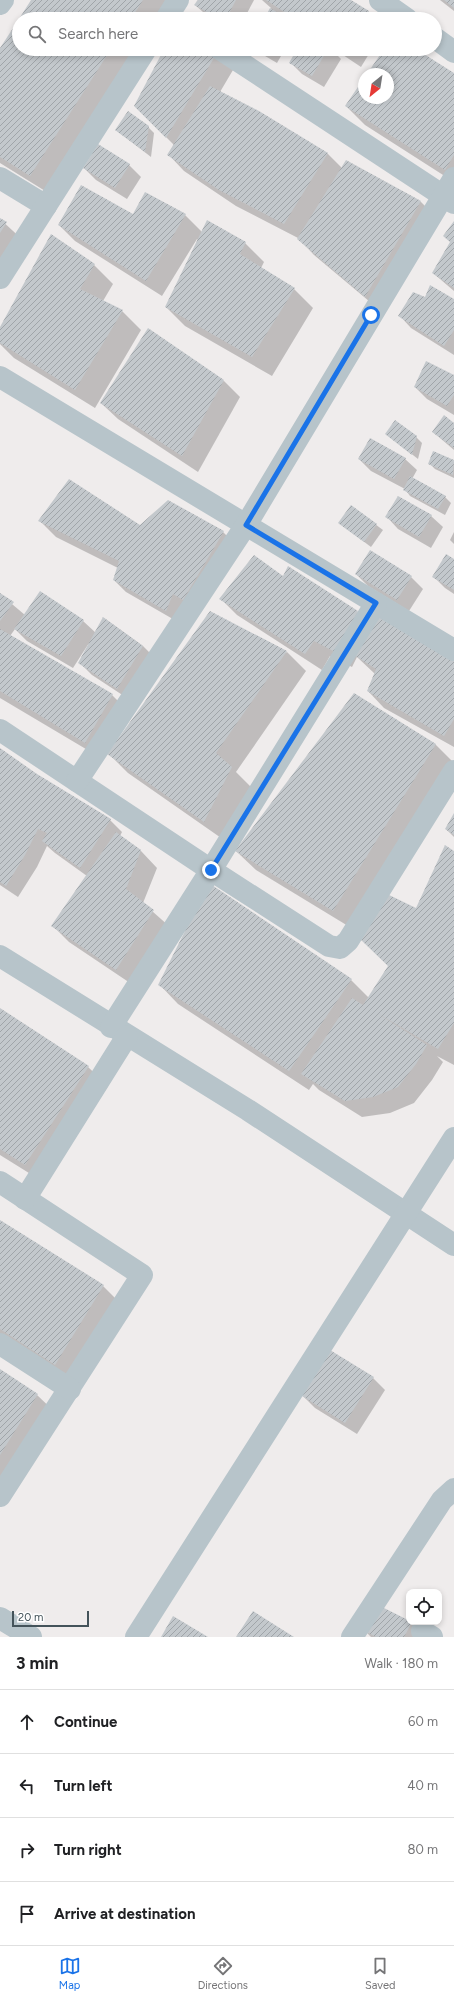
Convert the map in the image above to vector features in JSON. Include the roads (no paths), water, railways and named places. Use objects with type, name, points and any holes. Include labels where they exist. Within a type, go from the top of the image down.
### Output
[{"type":"street","points":[[0,4],[2,0]]},
{"type":"street","points":[[386,2],[398,12]]},
{"type":"street","points":[[442,43],[454,52]]},
{"type":"street","points":[[0,278],[142,56]]},
{"type":"street","points":[[77,781],[246,525],[451,192],[231,56]]},
{"type":"street","points":[[0,178],[46,206]]},
{"type":"street","points":[[0,377],[454,650]]},
{"type":"street","points":[[25,1199],[211,870],[376,603]]},
{"type":"street","points":[[0,730],[211,870],[329,946],[340,948],[354,932],[454,771]]},
{"type":"street","points":[[0,956],[248,1110],[454,1245]]},
{"type":"street","points":[[136,1637],[454,1138]]},
{"type":"street","points":[[0,1182],[142,1275],[0,1496]]},
{"type":"street","points":[[0,1344],[70,1389]]},
{"type":"street","points":[[352,1637],[442,1500],[454,1489]]},
{"type":"street","points":[[0,1618],[31,1637]]}]
